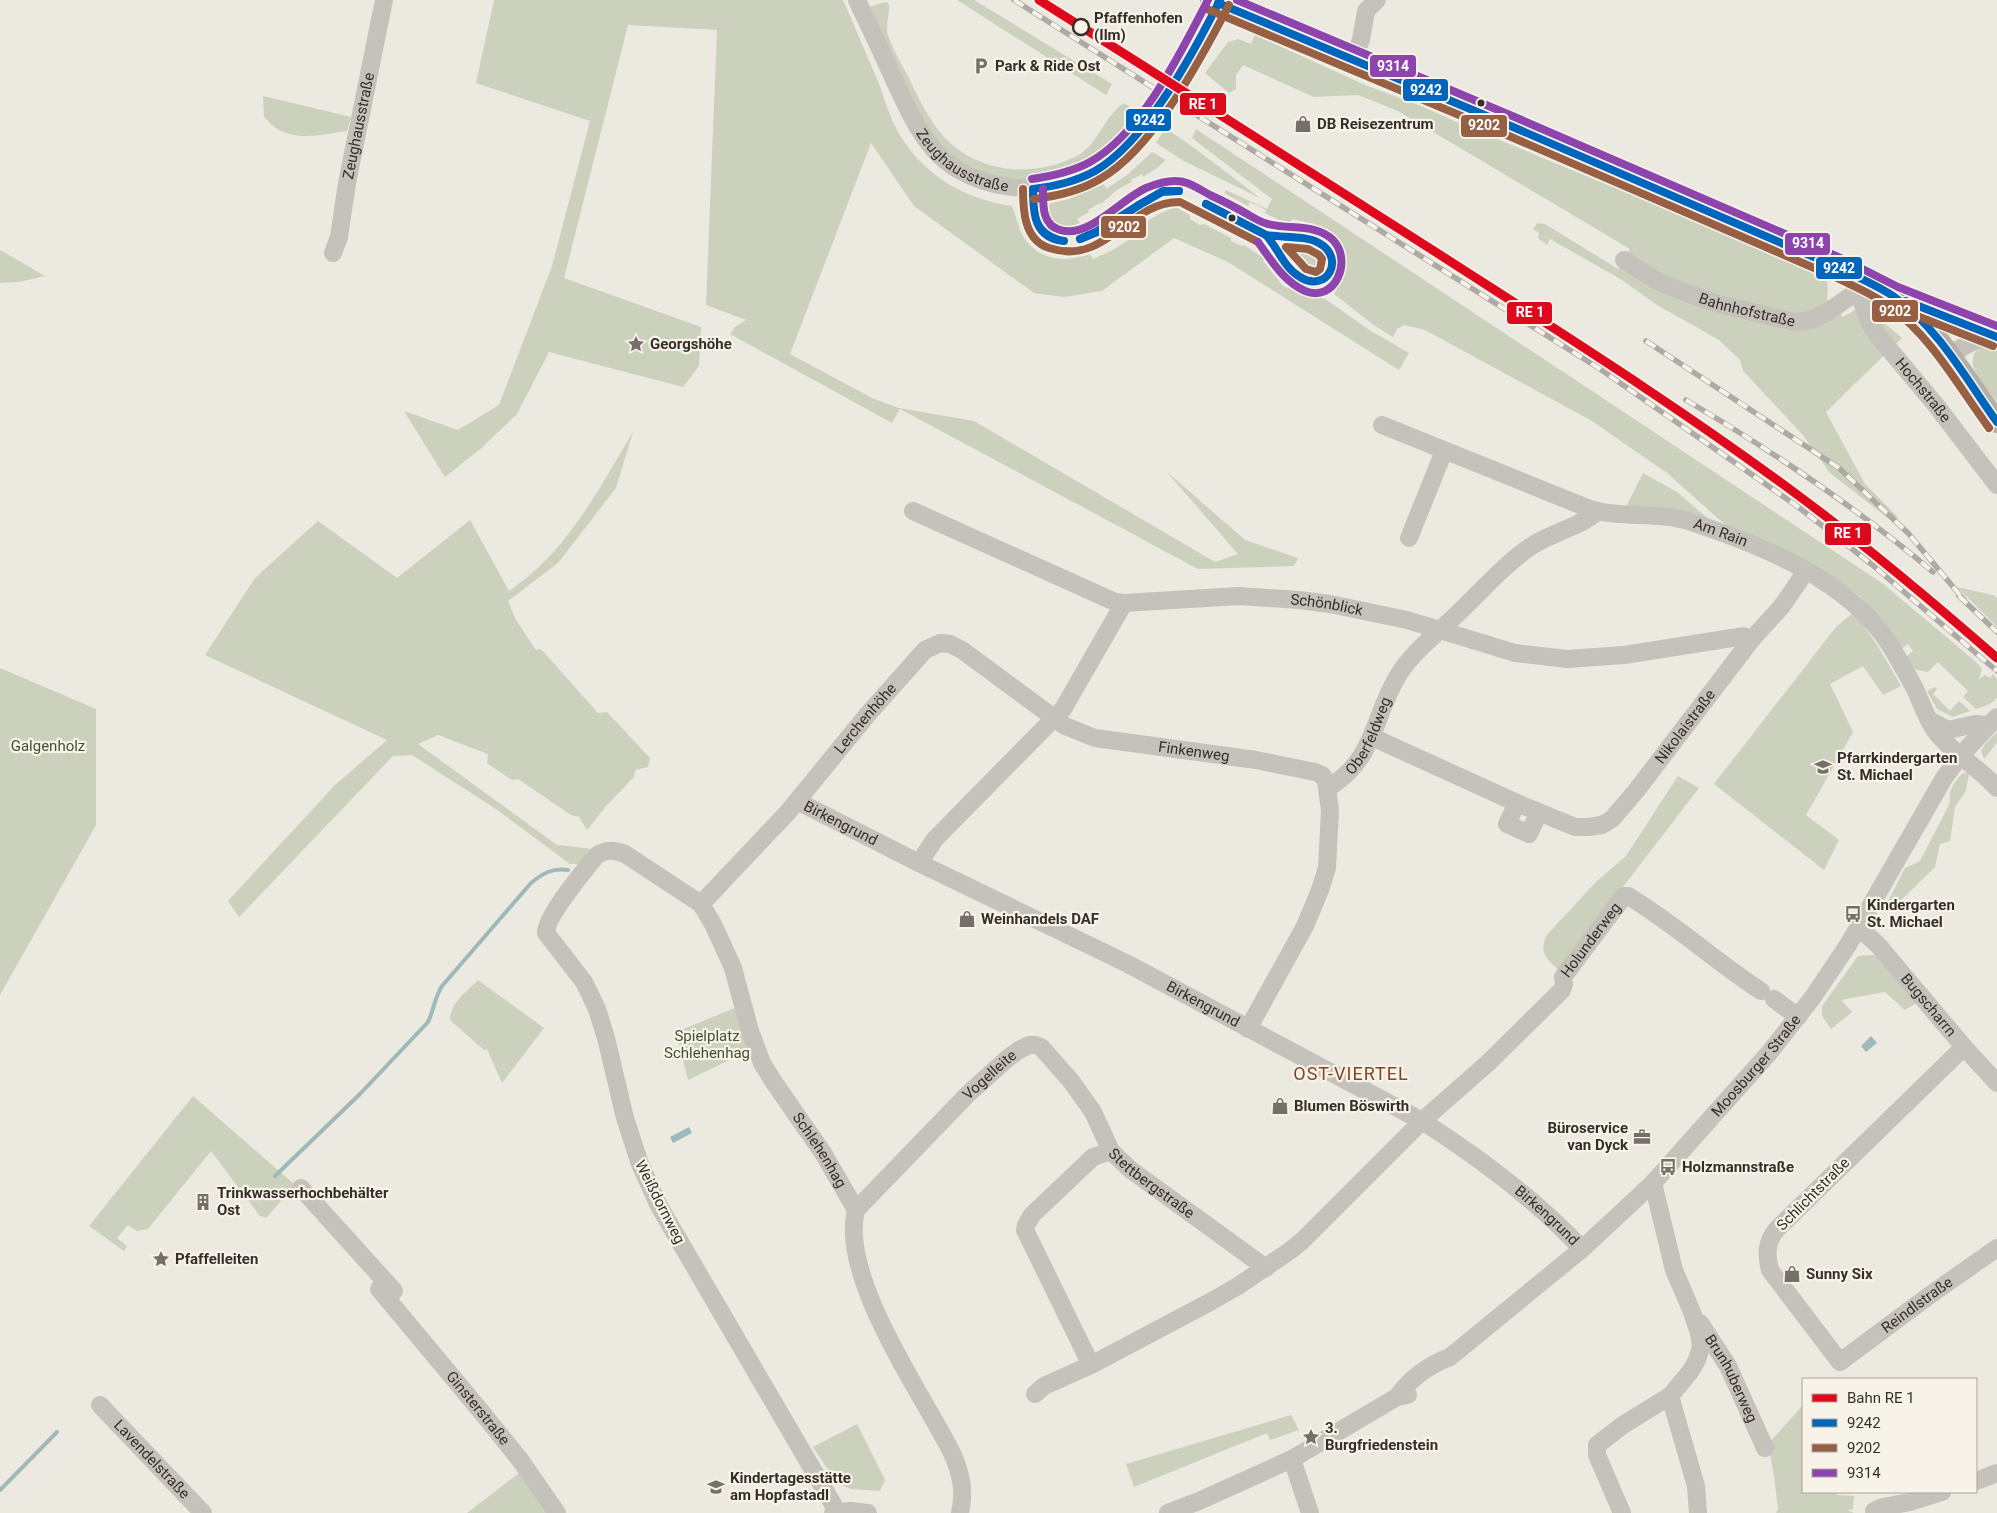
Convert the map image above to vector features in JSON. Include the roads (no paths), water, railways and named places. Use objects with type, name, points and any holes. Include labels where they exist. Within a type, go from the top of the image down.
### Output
[{"type":"main road","points":[[1216,1],[1839,268],[1861,286],[1894,296],[1921,320],[1997,422]]},
{"type":"street","name":"Zeughausstraße","points":[[333,252],[338,238],[347,183],[384,0]]},
{"type":"street","name":"Zeughausstraße","points":[[857,0],[901,96],[919,130],[942,157],[955,168],[976,178],[995,184],[1033,189],[1054,187],[1077,181],[1099,169],[1120,154],[1153,113]]},
{"type":"street","points":[[1353,60],[1361,40],[1366,11],[1376,0]]},
{"type":"street","points":[[1183,67],[1216,1]]},
{"type":"street","name":"Bahnhofstraße","points":[[1624,260],[1657,281],[1697,297],[1718,304],[1795,322],[1811,320],[1826,314],[1861,286]]},
{"type":"street","name":"Hochstraße","points":[[1861,286],[1870,324],[1997,485]]},
{"type":"street","points":[[1894,296],[1997,337]]},
{"type":"street","points":[[1949,357],[1968,343],[1981,338],[1997,337]]},
{"type":"street","name":"Am Rain","points":[[1382,425],[1597,512],[1658,516],[1688,521],[1768,552],[1806,571],[1854,602],[1877,627],[1899,659],[1929,719],[1941,738],[1997,788]]},
{"type":"street","points":[[1409,538],[1444,451]]},
{"type":"street","name":"Schönblick","points":[[913,511],[1115,602],[1238,596],[1299,600],[1372,612],[1441,630],[1515,653],[1567,658],[1624,656],[1743,636],[1752,639]]},
{"type":"street","name":"Oberfeldweg","points":[[1328,788],[1351,771],[1360,760],[1399,674],[1408,661],[1516,558],[1553,534],[1587,519],[1597,512]]},
{"type":"street","name":"Nikolaistraße","points":[[1372,737],[1575,827],[1602,825],[1621,811],[1752,639],[1782,606],[1806,571]]},
{"type":"street","points":[[919,863],[935,839],[1055,719],[1070,699],[1124,603]]},
{"type":"street","name":"Lerchenhöhe","points":[[701,904],[797,801],[868,714],[910,666],[932,645],[945,643],[962,650],[1055,719]]},
{"type":"street","name":"Finkenweg","points":[[1055,719],[1072,730],[1095,738],[1208,753],[1315,772],[1322,775],[1328,788]]},
{"type":"street","points":[[1929,719],[1948,730],[1993,721]]},
{"type":"street","name":"Moosburger Straße","points":[[1168,1513],[1292,1459],[1397,1397],[1415,1391],[1439,1375],[1450,1357],[1582,1249],[1652,1183],[1739,1088],[1798,1017],[1859,928],[1934,794],[1961,755],[1993,721]]},
{"type":"street","points":[[1248,1029],[1305,926],[1320,890],[1327,868],[1330,810],[1328,788]]},
{"type":"street","name":"Birkengrund","points":[[797,801],[919,863],[1086,943],[1422,1121],[1456,1143],[1513,1186],[1547,1214],[1582,1249]]},
{"type":"street","points":[[1517,802],[1507,824],[1529,834],[1539,812]]},
{"type":"street","name":"Schlehenhag","points":[[596,856],[602,852],[609,851],[625,854],[701,904],[714,926],[733,968],[750,1031],[762,1062],[823,1153],[856,1210]]},
{"type":"street","name":"Weißdornweg","points":[[596,856],[553,914],[548,923],[546,933],[584,982],[597,1009],[606,1038],[625,1118],[640,1164],[659,1206],[835,1512],[868,1513]]},
{"type":"street","name":"Holunderweg","points":[[1422,1121],[1488,1063],[1562,990],[1564,984],[1563,977],[1624,896],[1628,896],[1656,915],[1734,973],[1798,1017]]},
{"type":"street","name":"Bugscharrn","points":[[1859,928],[1878,945],[1997,1083]]},
{"type":"street","name":"Vogelleite","points":[[856,1210],[968,1094],[1008,1058],[1029,1045],[1041,1047],[1071,1081],[1094,1112],[1111,1151]]},
{"type":"street","name":"Schlichtstraße","points":[[1840,1362],[1770,1270],[1767,1247],[1771,1236],[1964,1047]]},
{"type":"street","points":[[1035,1394],[1044,1386],[1091,1365],[1210,1302],[1266,1268],[1302,1241],[1422,1121]]},
{"type":"street","name":"Stettbergstraße","points":[[1091,1365],[1027,1236],[1026,1225],[1032,1215],[1093,1157],[1111,1151],[1131,1170],[1266,1268]]},
{"type":"street","points":[[1622,1513],[1598,1455],[1596,1445],[1623,1425],[1670,1396],[1690,1372],[1701,1347],[1699,1333],[1692,1312],[1674,1270],[1652,1183]]},
{"type":"street","name":"Ginsterstraße","points":[[301,1188],[402,1301],[395,1308],[521,1461],[557,1513]]},
{"type":"street","points":[[856,1210],[854,1230],[863,1277],[884,1329],[952,1453],[959,1470],[963,1486],[960,1513]]},
{"type":"street","name":"Reindlstraße","points":[[1840,1362],[1997,1248]]},
{"type":"street","name":"Brunhuberweg","points":[[1692,1312],[1728,1366],[1758,1430],[1764,1448]]},
{"type":"street","points":[[1670,1396],[1696,1486],[1698,1513]]},
{"type":"street","name":"Lavendelstraße","points":[[100,1405],[203,1513]]},
{"type":"street","points":[[1292,1459],[1310,1513]]},
{"type":"street","points":[[1977,1481],[1997,1473]]},
{"type":"street","points":[[1874,1512],[1883,1507],[1910,1502],[1939,1493]]},
{"type":"water","points":[[1871,1036],[1877,1043],[1866,1052],[1861,1046]]},
{"type":"water","points":[[689,1127],[692,1133],[673,1143],[670,1137]]},
{"type":"waterway","points":[[275,1176],[360,1094],[428,1022],[442,986],[531,883],[548,872],[568,870]]},
{"type":"waterway","points":[[0,1490],[57,1432]]},
{"type":"tunnel","points":[[1153,113],[1183,67]]},
{"type":"railway","points":[[1014,0],[1600,369],[1797,506],[1870,563],[1997,671]]},
{"type":"railway","points":[[1646,341],[1839,468],[1908,533],[1964,600]]},
{"type":"railway","points":[[1686,400],[1750,439],[1844,502],[1933,572]]},
{"type":"railway","points":[[1959,596],[1997,632]]},
{"type":"place","name":"Pfaffenhofen (Ilm)","points":[[1081,27]]},
{"type":"place","name":"Park & Ride Ost","points":[[981,66]]},
{"type":"place","name":"DB Reisezentrum","points":[[1303,124]]},
{"type":"place","name":"Georgshöhe","points":[[636,344]]},
{"type":"place","name":"Pfarrkindergarten St. Michael","points":[[1823,767]]},
{"type":"place","name":"Kindergarten St. Michael","points":[[1853,914]]},
{"type":"place","name":"Weinhandels DAF","points":[[967,919]]},
{"type":"place","name":"Blumen Böswirth","points":[[1280,1106]]},
{"type":"place","name":"Büroservice van Dyck","points":[[1642,1137]]},
{"type":"place","name":"Holzmannstraße","points":[[1668,1167]]},
{"type":"place","name":"Trinkwasserhochbehälter Ost","points":[[203,1202]]},
{"type":"place","name":"Pfaffelleiten","points":[[161,1259]]},
{"type":"place","name":"Sunny Six","points":[[1792,1274]]},
{"type":"place","name":"3. Burgfriedenstein","points":[[1311,1437]]},
{"type":"place","name":"Kindertagesstätte am Hopfastadl","points":[[716,1487]]},
{"type":"district","name":"OST-VIERTEL","points":[[1351,1074]]},
{"type":"park label","name":"Galgenholz","points":[[48,746]]},
{"type":"park label","name":"Spielplatz Schlehenhag","points":[[707,1044]]}]
